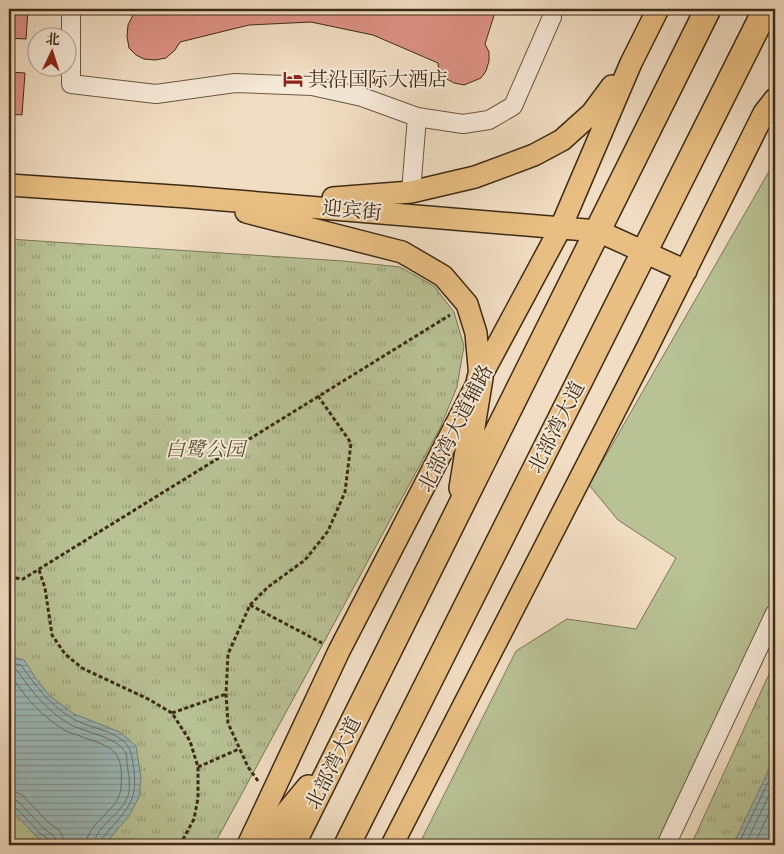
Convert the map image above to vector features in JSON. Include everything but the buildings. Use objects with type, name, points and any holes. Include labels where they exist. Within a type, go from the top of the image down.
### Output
[{"type":"highway","name":"北部湾大道","points":[[292,845],[708,9]]},
{"type":"highway","name":"北部湾大道","points":[[347,845],[766,9]]},
{"type":"highway","points":[[458,512],[480,378]]},
{"type":"highway","points":[[262,845],[338,754]]},
{"type":"highway","points":[[365,845],[382,774]]},
{"type":"main road","name":"北部湾大道辅路","points":[[248,845],[339,651],[560,227],[631,62],[658,9]]},
{"type":"main road","points":[[267,203],[411,192],[475,177],[534,155],[562,140],[592,113],[631,62]]},
{"type":"main road","points":[[392,845],[686,271],[764,114],[775,99]]},
{"type":"main road","name":"迎宾街","points":[[9,185],[267,203],[598,231],[686,271]]},
{"type":"main road","points":[[188,197],[402,252],[443,276],[467,304],[476,333],[480,378]]},
{"type":"street","points":[[71,9],[71,84],[156,94],[235,83],[312,86],[362,97],[418,117],[463,124],[489,120],[513,106],[552,17]]},
{"type":"street","points":[[411,192],[418,117]]},
{"type":"street","points":[[666,845],[775,613]]},
{"type":"path","points":[[9,577],[23,579],[39,570],[454,312]]},
{"type":"path","points":[[270,798],[248,767],[228,723],[226,694],[228,654],[250,604],[268,587],[305,560],[328,531],[345,492],[351,443],[318,396]]},
{"type":"path","points":[[39,570],[45,588],[52,635],[65,654],[82,668],[148,699],[172,713],[190,741],[198,767],[198,798],[194,819],[180,845]]},
{"type":"path","points":[[250,604],[339,651]]},
{"type":"path","points":[[172,713],[226,694]]},
{"type":"path","points":[[198,767],[239,749]]},
{"type":"green space","points":[[775,161],[775,628],[761,665],[666,845],[419,845],[516,651],[567,619],[636,629],[676,558],[618,520],[589,485]]},
{"type":"green space","name":"白鹭公园","points":[[9,239],[343,261],[400,267],[434,286],[454,312],[464,346],[457,387],[440,428],[214,845],[9,845]]},
{"type":"green space","points":[[775,661],[775,845],[691,845]]},
{"type":"water","points":[[13,657],[24,660],[51,697],[74,714],[120,732],[136,746],[141,778],[139,797],[129,816],[104,845],[49,845],[37,837],[9,808],[9,658]]},
{"type":"water","points":[[775,757],[775,845],[733,845]]},
{"type":"place","name":"其沿国际大酒店","points":[[293,79]]}]
